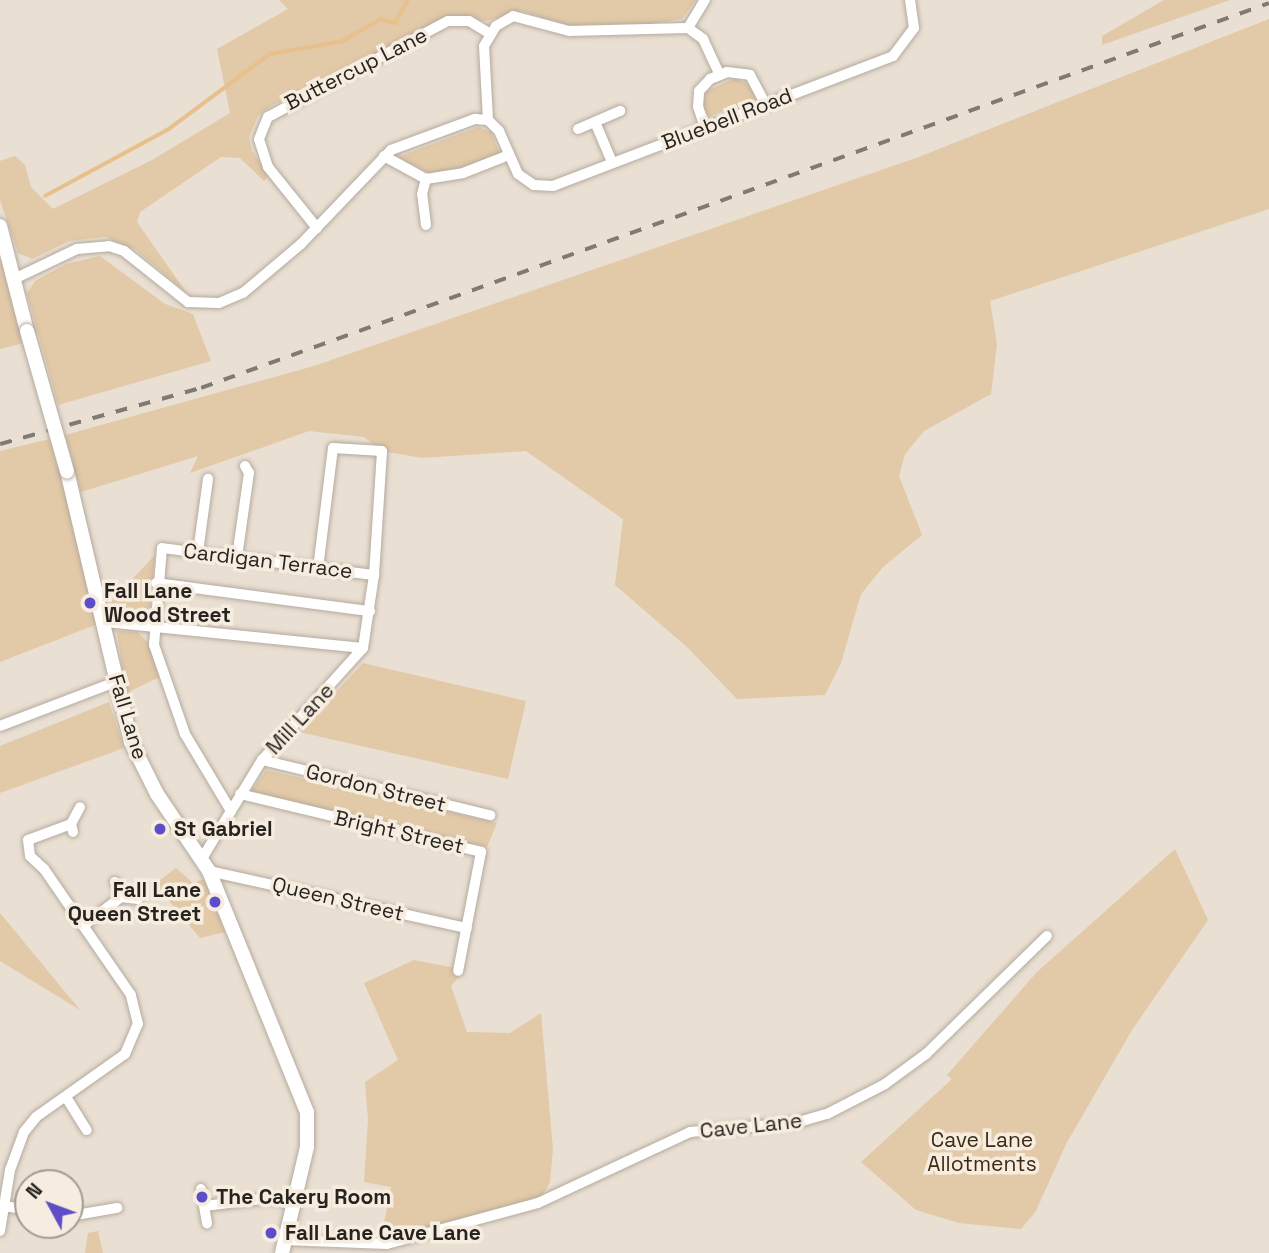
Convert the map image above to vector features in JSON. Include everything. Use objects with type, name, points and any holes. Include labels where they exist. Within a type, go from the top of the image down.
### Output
[{"type":"street","points":[[688,28],[705,0]]},
{"type":"street","name":"Bluebell Road","points":[[511,160],[534,185],[562,183],[893,56],[912,36],[911,5]]},
{"type":"street","points":[[488,120],[484,46],[489,33],[513,16],[569,31],[688,28],[703,39],[720,75]]},
{"type":"street","name":"Buttercup Lane","points":[[317,228],[268,167],[259,139],[268,117],[448,22],[469,21],[489,33]]},
{"type":"street","points":[[705,128],[698,107],[699,91],[720,75],[735,70],[750,75],[766,105]]},
{"type":"street","points":[[578,129],[620,111]]},
{"type":"street","points":[[14,279],[77,249],[108,246],[124,251],[175,295],[211,305],[243,293],[317,228],[383,156],[475,119],[488,120],[499,131],[511,160],[463,173],[426,179],[383,156]]},
{"type":"street","points":[[595,122],[612,162]]},
{"type":"street","points":[[426,179],[422,194],[426,225]]},
{"type":"street","name":"Fall Lane","points":[[0,226],[106,622],[115,682],[142,765],[206,864],[307,1112],[307,1147],[283,1246]]},
{"type":"street","points":[[106,622],[363,648],[370,611],[382,451],[333,448],[318,568]]},
{"type":"street","points":[[237,557],[249,473],[245,466]]},
{"type":"street","points":[[198,552],[208,479]]},
{"type":"street","name":"Cardigan Terrace","points":[[156,583],[162,548],[373,575]]},
{"type":"street","points":[[230,811],[185,734],[163,675],[153,626],[156,583],[370,611]]},
{"type":"street","name":"Mill Lane","points":[[206,864],[230,811],[262,760],[363,648]]},
{"type":"street","points":[[0,726],[115,682]]},
{"type":"street","name":"Gordon Street","points":[[262,760],[490,816]]},
{"type":"street","name":"Bright Street","points":[[240,794],[481,852],[458,971]]},
{"type":"street","points":[[28,840],[72,828],[80,807]]},
{"type":"street","points":[[0,1231],[5,1169],[24,1132],[125,1054],[138,1024],[131,995],[30,856],[28,840],[18,832]]},
{"type":"street","name":"Queen Street","points":[[206,864],[467,928]]},
{"type":"street","points":[[115,882],[121,898]]},
{"type":"street","points":[[83,926],[121,898],[138,899]]},
{"type":"street","name":"Cave Lane","points":[[283,1246],[387,1249],[538,1203],[690,1132],[795,1123],[827,1114],[885,1084],[926,1054],[1047,936]]},
{"type":"street","points":[[66,1097],[87,1130]]},
{"type":"street","points":[[201,1189],[207,1223]]},
{"type":"street","points":[[204,1206],[270,1198],[293,1203]]},
{"type":"street","points":[[4,1206],[14,1208]]},
{"type":"street","points":[[84,1219],[90,1220],[117,1208]]},
{"type":"green space","points":[[279,0],[696,0],[682,19],[650,24],[566,25],[522,11],[486,21],[447,16],[271,106],[258,116],[249,137],[252,151],[269,175],[264,181],[240,158],[221,157],[140,212],[137,222],[186,292],[136,250],[105,237],[69,241],[32,259],[18,253],[0,200],[0,161],[15,156],[25,165],[31,187],[53,209],[152,160],[230,113],[217,49],[288,9]]},
{"type":"green space","points":[[1164,0],[1230,0],[1102,45],[1102,36]]},
{"type":"green space","points":[[1269,19],[1269,209],[990,301],[997,344],[991,394],[924,431],[905,454],[899,476],[922,535],[883,567],[861,594],[841,663],[825,695],[737,699],[687,647],[615,585],[623,519],[526,451],[422,458],[382,451],[364,437],[309,431],[190,473],[198,456],[81,492],[65,435],[314,366],[916,158]]},
{"type":"green space","points":[[736,78],[749,85],[756,98],[708,117],[703,103],[706,91]]},
{"type":"green space","points":[[478,127],[491,132],[500,154],[458,171],[433,175],[398,157]]},
{"type":"green space","points":[[100,256],[165,304],[193,314],[211,361],[58,405],[27,293],[35,281],[66,264]]},
{"type":"green space","points":[[0,258],[23,343],[0,349]]},
{"type":"green space","points":[[50,439],[100,623],[0,662],[0,451]]},
{"type":"green space","points":[[155,555],[149,614],[114,611],[110,603]]},
{"type":"green space","points":[[117,631],[137,632],[150,644],[162,676],[126,693]]},
{"type":"green space","points":[[363,663],[526,701],[508,779],[299,732]]},
{"type":"green space","points":[[109,702],[124,748],[0,793],[0,746]]},
{"type":"green space","points":[[266,770],[497,823],[487,847],[254,795],[252,790]]},
{"type":"green space","name":"Cave Lane Allotments","points":[[1175,849],[1208,920],[1132,1030],[1066,1144],[1036,1211],[1021,1229],[959,1223],[916,1210],[861,1162],[952,1079],[947,1075],[1037,972]]},
{"type":"green space","points":[[176,868],[193,883],[204,879],[225,932],[200,938],[155,884]]},
{"type":"green space","points":[[0,913],[80,1010],[0,961]]},
{"type":"green space","points":[[414,960],[465,970],[451,986],[467,1032],[510,1033],[541,1013],[553,1149],[550,1182],[538,1203],[387,1244],[382,1234],[391,1187],[364,1182],[368,1120],[365,1082],[398,1060],[364,983]]},
{"type":"green space","points":[[98,1231],[103,1253],[85,1253],[88,1233]]},
{"type":"waterway","points":[[45,196],[169,129],[270,54],[343,41],[381,19],[395,23],[408,0]]},
{"type":"railway","points":[[0,444],[201,388],[1269,3]]},
{"type":"place","name":"Fall Lane Wood Street","points":[[90,603]]},
{"type":"place","name":"St Gabriel","points":[[160,829]]},
{"type":"place","name":"Fall Lane Queen Street","points":[[215,902]]},
{"type":"place","name":"The Cakery Room","points":[[202,1197]]},
{"type":"place","name":"Fall Lane Cave Lane","points":[[271,1233]]}]
